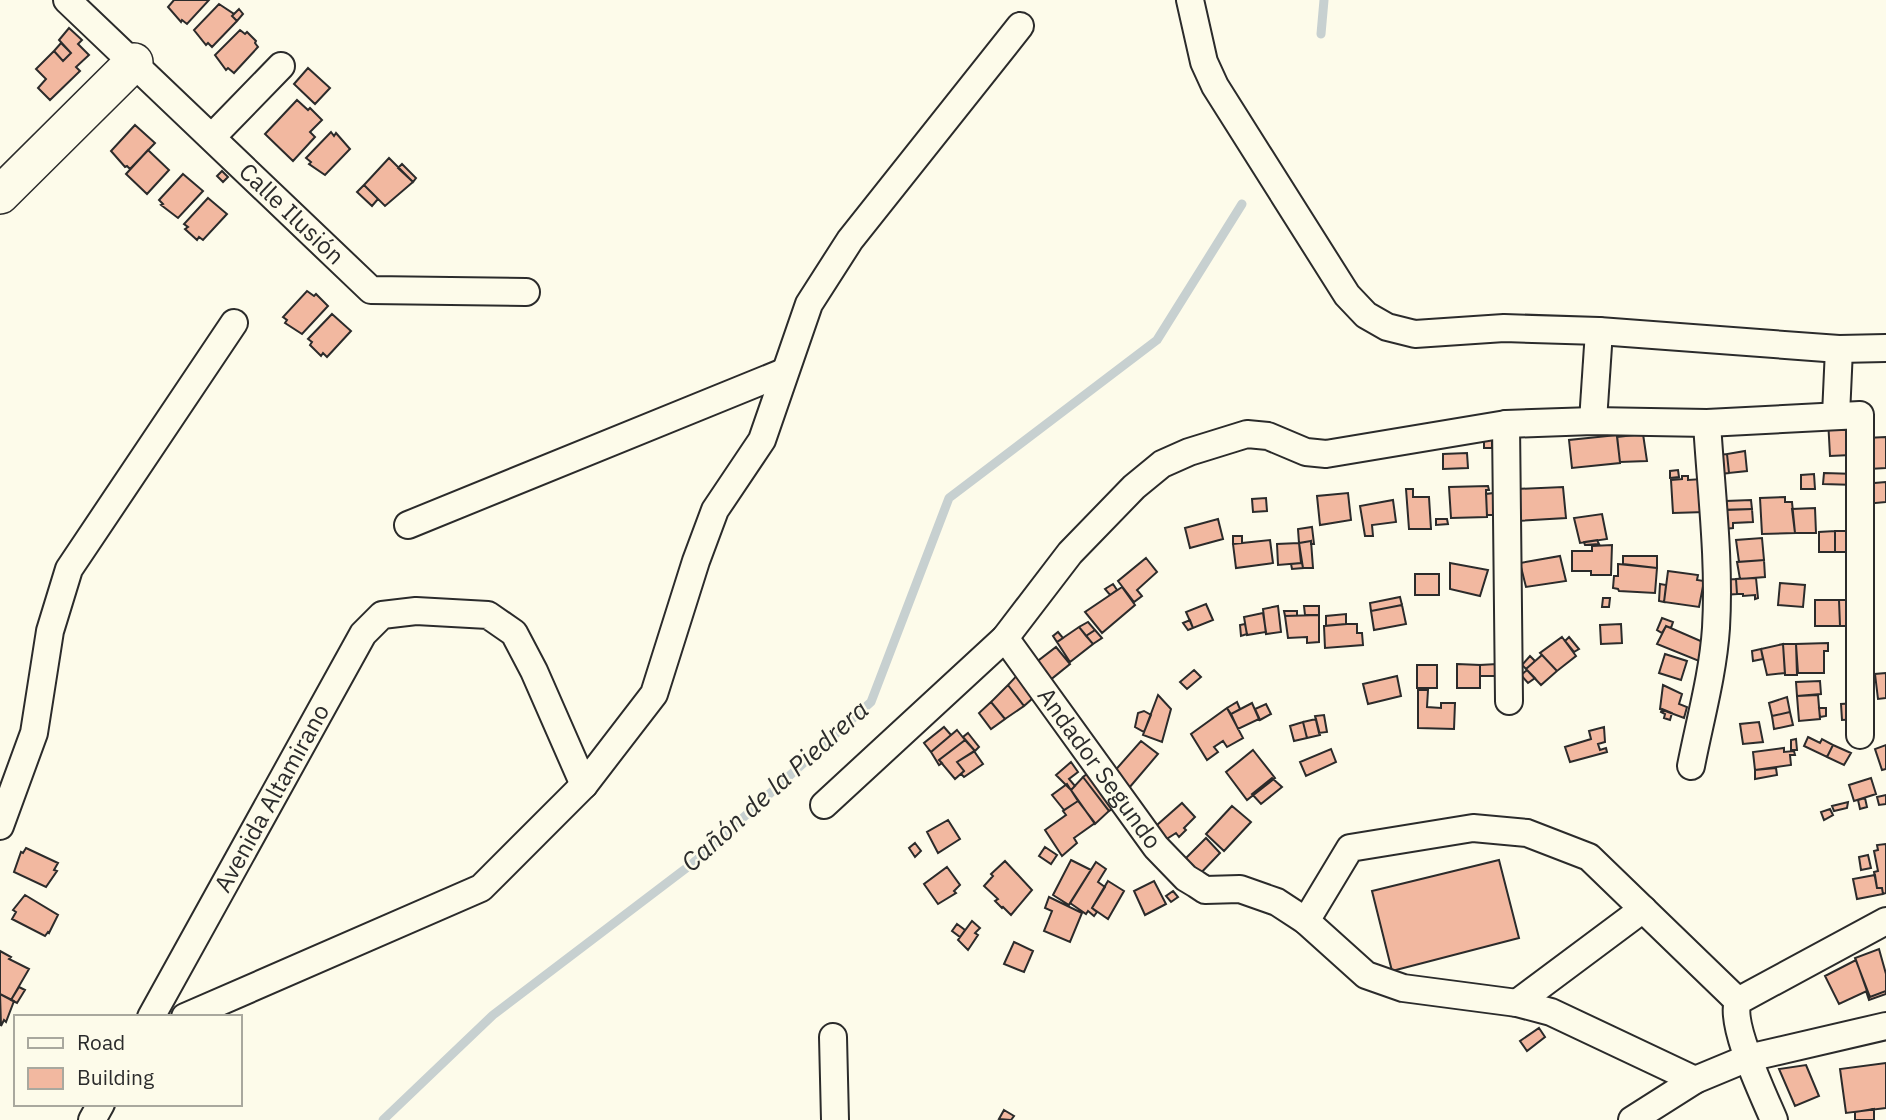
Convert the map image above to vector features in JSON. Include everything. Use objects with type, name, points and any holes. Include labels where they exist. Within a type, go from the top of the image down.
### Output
[{"type":"street","name":"Calle Ilusión","points":[[68,0],[371,290],[526,292]]},
{"type":"street","points":[[1190,0],[1204,62],[1215,86],[1347,295],[1366,316],[1387,327],[1415,334],[1504,328],[1599,331],[1839,349],[1886,348]]},
{"type":"street","points":[[190,1015],[481,888],[584,785],[654,694],[715,510],[762,440],[809,304],[850,240],[1020,26]]},
{"type":"street","points":[[0,195],[134,62]]},
{"type":"street","points":[[212,137],[281,66]]},
{"type":"street","points":[[0,825],[34,733],[50,631],[68,569],[233,323]]},
{"type":"street","points":[[1593,421],[1599,331]]},
{"type":"street","points":[[1836,415],[1839,349]]},
{"type":"street","points":[[408,525],[784,372]]},
{"type":"street","points":[[824,805],[1005,638],[1070,552],[1134,487],[1162,464],[1189,452],[1247,434],[1268,436],[1306,452],[1325,454],[1506,424],[1593,421],[1707,423],[1860,415],[1860,735]]},
{"type":"street","points":[[1691,766],[1712,664],[1716,629],[1717,599],[1707,423]]},
{"type":"street","points":[[1506,424],[1509,701]]},
{"type":"street","name":"Avenida Altamirano","points":[[152,1015],[363,634],[382,615],[416,611],[488,615],[514,633],[534,671],[584,785]]},
{"type":"street","name":"Andador Segundo","points":[[1005,638],[1156,847],[1186,878],[1205,890],[1240,889],[1278,902],[1306,921]]},
{"type":"street","points":[[1695,1080],[1551,1012],[1517,1003],[1403,988],[1366,975],[1306,921],[1350,848],[1473,828],[1527,833],[1589,857],[1742,999]]},
{"type":"street","points":[[1517,1003],[1643,909]]},
{"type":"street","points":[[1774,1120],[1748,1058],[1736,1014],[1742,999],[1886,921]]},
{"type":"street","points":[[1632,1120],[1695,1080],[1748,1058],[1886,1026]]},
{"type":"street","points":[[833,1037],[835,1120]]},
{"type":"building","points":[[174,0],[209,0],[187,24],[182,20],[181,22],[168,7]]},
{"type":"building","points":[[219,4],[234,14],[232,16],[237,21],[212,47],[208,43],[206,45],[194,30]]},
{"type":"building","points":[[239,9],[243,14],[237,21],[232,16]]},
{"type":"building","points":[[69,28],[82,40],[78,44],[89,55],[76,67],[80,71],[50,100],[38,88],[46,79],[36,69],[54,51],[63,61],[71,53],[59,40]]},
{"type":"building","points":[[240,30],[245,34],[247,32],[258,47],[234,73],[228,68],[226,70],[215,55]]},
{"type":"building","points":[[61,43],[71,53],[63,61],[54,51]]},
{"type":"building","points":[[308,68],[330,88],[315,104],[294,84]]},
{"type":"building","points":[[297,100],[322,120],[310,132],[315,137],[293,161],[265,134]]},
{"type":"building","points":[[135,125],[155,143],[130,169],[111,151]]},
{"type":"building","points":[[331,132],[334,136],[336,133],[350,149],[325,175],[309,164],[311,162],[306,158]]},
{"type":"building","points":[[148,150],[169,170],[147,194],[126,174]]},
{"type":"building","points":[[389,158],[413,182],[385,206],[364,185]]},
{"type":"building","points":[[402,164],[416,178],[413,182],[398,168]]},
{"type":"building","points":[[222,171],[228,177],[223,182],[217,176]]},
{"type":"building","points":[[183,174],[203,191],[178,218],[161,205],[163,204],[159,200]]},
{"type":"building","points":[[364,185],[378,199],[372,206],[357,192]]},
{"type":"building","points":[[208,198],[227,214],[203,240],[199,237],[197,240],[185,229],[188,227],[184,224]]},
{"type":"building","points":[[307,291],[314,296],[316,294],[328,306],[302,334],[285,323],[287,320],[283,317]]},
{"type":"building","points":[[332,314],[351,331],[327,357],[323,353],[321,356],[308,339]]},
{"type":"building","points":[[1828,419],[1848,419],[1851,455],[1830,456]]},
{"type":"building","points":[[1643,434],[1647,461],[1620,462],[1617,437]]},
{"type":"building","points":[[1617,435],[1620,463],[1572,468],[1569,440]]},
{"type":"building","points":[[1886,437],[1886,468],[1869,469],[1866,438]]},
{"type":"building","points":[[1484,439],[1492,439],[1492,448],[1484,448]]},
{"type":"building","points":[[1745,451],[1747,471],[1729,473],[1727,454]]},
{"type":"building","points":[[1467,453],[1468,468],[1443,469],[1443,454]]},
{"type":"building","points":[[1727,454],[1729,473],[1711,475],[1710,456]]},
{"type":"building","points":[[1678,470],[1679,477],[1670,478],[1670,471]]},
{"type":"building","points":[[1824,473],[1856,474],[1856,485],[1823,484]]},
{"type":"building","points":[[1814,474],[1815,489],[1801,489],[1801,475]]},
{"type":"building","points":[[1682,476],[1688,476],[1688,480],[1702,479],[1705,512],[1673,513],[1671,480],[1682,479]]},
{"type":"building","points":[[1886,482],[1886,502],[1865,504],[1863,484]]},
{"type":"building","points":[[1488,486],[1487,517],[1451,518],[1449,487]]},
{"type":"building","points":[[1563,487],[1566,518],[1517,521],[1517,489]]},
{"type":"building","points":[[1406,489],[1413,489],[1413,497],[1429,497],[1431,529],[1409,529]]},
{"type":"building","points":[[1348,493],[1351,520],[1320,525],[1317,496]]},
{"type":"building","points":[[1494,493],[1494,515],[1487,515],[1486,494]]},
{"type":"building","points":[[1785,497],[1785,502],[1792,502],[1795,533],[1762,534],[1760,498]]},
{"type":"building","points":[[1266,498],[1267,511],[1253,512],[1252,499]]},
{"type":"building","points":[[1393,500],[1396,522],[1372,525],[1373,536],[1365,536],[1360,506]]},
{"type":"building","points":[[1751,500],[1752,509],[1727,510],[1726,501]]},
{"type":"building","points":[[1815,508],[1816,533],[1795,533],[1792,509]]},
{"type":"building","points":[[1752,509],[1753,522],[1733,523],[1733,528],[1716,530],[1714,510]]},
{"type":"building","points":[[1602,514],[1607,539],[1580,543],[1574,518]]},
{"type":"building","points":[[1218,519],[1223,539],[1190,548],[1185,528]]},
{"type":"building","points":[[1436,519],[1447,519],[1448,524],[1436,525]]},
{"type":"building","points":[[1312,527],[1314,544],[1311,544],[1311,541],[1299,543],[1298,529]]},
{"type":"building","points":[[1835,531],[1854,531],[1854,552],[1835,552]]},
{"type":"building","points":[[1835,531],[1835,552],[1819,552],[1819,532]]},
{"type":"building","points":[[1233,536],[1242,536],[1242,543],[1233,544]]},
{"type":"building","points":[[1762,538],[1764,560],[1739,562],[1736,540]]},
{"type":"building","points":[[1270,540],[1273,563],[1236,568],[1233,544]]},
{"type":"building","points":[[1597,540],[1599,544],[1585,545],[1584,542]]},
{"type":"building","points":[[1311,541],[1313,568],[1303,568],[1299,543]]},
{"type":"building","points":[[1299,543],[1301,563],[1278,565],[1277,544]]},
{"type":"building","points":[[1612,545],[1611,575],[1572,571],[1572,551],[1592,551],[1592,546]]},
{"type":"building","points":[[1560,556],[1566,581],[1526,587],[1520,563]]},
{"type":"building","points":[[1623,556],[1657,556],[1657,568],[1623,564]]},
{"type":"building","points":[[1146,558],[1157,572],[1137,590],[1142,596],[1134,602],[1118,581]]},
{"type":"building","points":[[1764,560],[1765,577],[1740,579],[1737,562]]},
{"type":"building","points":[[1302,563],[1303,568],[1292,569],[1291,564]]},
{"type":"building","points":[[1450,563],[1488,570],[1480,596],[1450,589]]},
{"type":"building","points":[[1618,564],[1657,568],[1655,593],[1619,591],[1613,588],[1614,576],[1618,576]]},
{"type":"building","points":[[1668,571],[1698,575],[1697,580],[1704,581],[1699,607],[1664,602]]},
{"type":"building","points":[[1415,574],[1439,574],[1439,595],[1415,595]]},
{"type":"building","points":[[1756,578],[1758,598],[1755,599],[1755,595],[1737,594],[1736,579]]},
{"type":"building","points":[[1736,579],[1737,594],[1724,595],[1723,580]]},
{"type":"building","points":[[1780,583],[1805,585],[1803,607],[1778,605]]},
{"type":"building","points":[[1113,584],[1117,590],[1110,595],[1105,589]]},
{"type":"building","points":[[1660,584],[1666,585],[1664,602],[1659,601]]},
{"type":"building","points":[[1122,587],[1135,605],[1102,633],[1085,612]]},
{"type":"building","points":[[1400,597],[1402,605],[1371,611],[1370,603]]},
{"type":"building","points":[[1603,598],[1610,598],[1609,607],[1602,607]]},
{"type":"building","points":[[1815,600],[1839,600],[1840,626],[1815,626]]},
{"type":"building","points":[[1839,600],[1851,600],[1851,626],[1840,626]]},
{"type":"building","points":[[1206,604],[1213,620],[1193,628],[1186,612]]},
{"type":"building","points":[[1402,605],[1406,624],[1374,630],[1371,611]]},
{"type":"building","points":[[1278,606],[1281,632],[1266,634],[1263,609]]},
{"type":"building","points":[[1304,606],[1319,606],[1319,615],[1305,615]]},
{"type":"building","points":[[1284,611],[1297,611],[1297,616],[1285,616]]},
{"type":"building","points":[[1263,613],[1266,632],[1247,635],[1244,617]]},
{"type":"building","points":[[1346,614],[1346,624],[1326,626],[1326,616]]},
{"type":"building","points":[[1319,615],[1319,642],[1307,643],[1307,637],[1288,638],[1285,616]]},
{"type":"building","points":[[1662,618],[1673,622],[1671,628],[1666,626],[1662,633],[1657,630]]},
{"type":"building","points":[[1190,620],[1193,628],[1188,630],[1183,623]]},
{"type":"building","points":[[1088,622],[1095,630],[1086,636],[1079,627]]},
{"type":"building","points":[[1245,624],[1247,634],[1241,636],[1240,625]]},
{"type":"building","points":[[1357,624],[1357,633],[1362,633],[1363,645],[1325,648],[1324,626]]},
{"type":"building","points":[[1621,624],[1622,643],[1601,644],[1600,625]]},
{"type":"building","points":[[1666,626],[1710,645],[1704,663],[1657,644]]},
{"type":"building","points":[[1079,627],[1093,644],[1070,662],[1057,642]]},
{"type":"building","points":[[1095,630],[1102,638],[1093,644],[1086,636]]},
{"type":"building","points":[[1058,632],[1063,638],[1057,642],[1053,636]]},
{"type":"building","points":[[1562,637],[1576,656],[1557,671],[1540,653]]},
{"type":"building","points":[[1569,637],[1579,649],[1574,652],[1565,641]]},
{"type":"building","points":[[1828,643],[1828,651],[1824,651],[1824,673],[1798,673],[1796,644]]},
{"type":"building","points":[[1783,644],[1796,644],[1797,675],[1785,675]]},
{"type":"building","points":[[1783,644],[1785,673],[1767,675],[1761,649]]},
{"type":"building","points":[[1056,647],[1070,664],[1044,685],[1030,667]]},
{"type":"building","points":[[1761,649],[1763,659],[1753,661],[1752,651]]},
{"type":"building","points":[[1665,654],[1687,661],[1681,680],[1659,673]]},
{"type":"building","points":[[1542,655],[1557,671],[1541,685],[1526,669]]},
{"type":"building","points":[[1530,656],[1535,661],[1526,669],[1522,665]]},
{"type":"building","points":[[1457,664],[1480,665],[1480,688],[1457,688]]},
{"type":"building","points":[[1497,664],[1497,676],[1480,676],[1480,665]]},
{"type":"building","points":[[1417,665],[1437,665],[1437,688],[1417,688]]},
{"type":"building","points":[[1024,668],[1041,691],[1024,706],[1008,685]]},
{"type":"building","points":[[1194,670],[1201,677],[1187,689],[1180,682]]},
{"type":"building","points":[[1527,670],[1535,678],[1528,683],[1521,675]]},
{"type":"building","points":[[1886,673],[1886,698],[1878,699],[1875,674]]},
{"type":"building","points":[[1397,676],[1401,696],[1368,704],[1363,684]]},
{"type":"building","points":[[1820,681],[1821,694],[1797,696],[1796,682]]},
{"type":"building","points":[[1008,685],[1024,706],[1005,719],[991,702]]},
{"type":"building","points":[[1663,685],[1682,694],[1679,704],[1687,707],[1684,718],[1660,709]]},
{"type":"building","points":[[1418,690],[1428,690],[1427,707],[1441,708],[1441,703],[1455,703],[1454,729],[1418,728]]},
{"type":"building","points":[[1158,695],[1171,709],[1162,742],[1143,735]]},
{"type":"building","points":[[1818,695],[1820,719],[1799,721],[1797,696]]},
{"type":"building","points":[[1787,697],[1790,712],[1772,716],[1769,703]]},
{"type":"building","points":[[991,702],[1005,719],[991,729],[979,713]]},
{"type":"building","points":[[1237,702],[1240,709],[1231,714],[1227,708]]},
{"type":"building","points":[[1252,703],[1259,719],[1238,729],[1231,714]]},
{"type":"building","points":[[1857,703],[1858,719],[1842,720],[1841,704]]},
{"type":"building","points":[[1266,704],[1271,714],[1260,720],[1255,709]]},
{"type":"building","points":[[1227,708],[1243,738],[1227,747],[1223,741],[1214,747],[1218,752],[1207,760],[1191,734]]},
{"type":"building","points":[[1819,708],[1826,708],[1826,716],[1820,717]]},
{"type":"building","points":[[1662,709],[1672,713],[1670,720],[1664,718]]},
{"type":"building","points":[[1144,711],[1151,715],[1144,732],[1135,727],[1138,713]]},
{"type":"building","points":[[1790,712],[1793,725],[1774,729],[1772,716]]},
{"type":"building","points":[[1324,715],[1327,732],[1319,733],[1315,716]]},
{"type":"building","points":[[1316,719],[1320,735],[1307,738],[1303,722]]},
{"type":"building","points":[[1303,722],[1307,738],[1294,741],[1290,726]]},
{"type":"building","points":[[1759,722],[1763,742],[1743,744],[1740,724]]},
{"type":"building","points":[[944,727],[951,735],[931,752],[924,743]]},
{"type":"building","points":[[1604,727],[1605,742],[1598,744],[1600,750],[1606,748],[1607,752],[1570,762],[1565,747],[1591,739],[1589,731]]},
{"type":"building","points":[[957,730],[965,740],[939,760],[942,763],[939,765],[931,752]]},
{"type":"building","points":[[968,733],[979,747],[975,751],[963,737]]},
{"type":"building","points":[[1808,737],[1820,743],[1822,739],[1833,745],[1827,757],[1804,746]]},
{"type":"building","points":[[1796,739],[1797,750],[1791,750],[1791,740]]},
{"type":"building","points":[[965,740],[975,751],[957,762],[964,771],[955,779],[939,760]]},
{"type":"building","points":[[1141,741],[1158,754],[1129,788],[1112,774]]},
{"type":"building","points":[[1833,745],[1851,753],[1844,765],[1827,757]]},
{"type":"building","points":[[1886,745],[1886,769],[1882,770],[1875,749]]},
{"type":"building","points":[[1784,748],[1784,752],[1794,751],[1795,755],[1790,755],[1791,765],[1755,770],[1753,752]]},
{"type":"building","points":[[1331,749],[1336,762],[1306,776],[1300,762]]},
{"type":"building","points":[[1253,750],[1275,778],[1247,800],[1226,772]]},
{"type":"building","points":[[974,751],[983,764],[964,777],[961,774],[964,771],[957,762]]},
{"type":"building","points":[[1071,762],[1078,772],[1069,779],[1075,786],[1071,790],[1056,775]]},
{"type":"building","points":[[1095,768],[1121,802],[1109,811],[1083,777]]},
{"type":"building","points":[[1776,768],[1777,775],[1755,779],[1755,770]]},
{"type":"building","points":[[1083,777],[1109,811],[1095,824],[1071,790]]},
{"type":"building","points":[[1272,778],[1282,787],[1261,804],[1252,794]]},
{"type":"building","points":[[1871,778],[1876,794],[1854,801],[1849,785]]},
{"type":"building","points":[[1067,784],[1078,801],[1064,810],[1052,795]]},
{"type":"building","points":[[1886,795],[1886,804],[1879,805],[1877,797]]},
{"type":"building","points":[[1865,798],[1867,807],[1860,809],[1858,800]]},
{"type":"building","points":[[1078,801],[1095,823],[1074,838],[1077,843],[1062,856],[1045,830],[1066,815],[1063,811]]},
{"type":"building","points":[[1848,802],[1847,808],[1834,811],[1832,806]]},
{"type":"building","points":[[1182,803],[1195,817],[1179,837],[1176,833],[1165,840],[1149,832]]},
{"type":"building","points":[[1232,806],[1251,822],[1224,851],[1206,834]]},
{"type":"building","points":[[1830,809],[1833,815],[1824,820],[1821,812]]},
{"type":"building","points":[[948,820],[960,839],[938,853],[927,832]]},
{"type":"building","points":[[1206,838],[1220,853],[1197,877],[1182,862]]},
{"type":"building","points":[[915,843],[921,851],[915,857],[909,848]]},
{"type":"building","points":[[1886,844],[1886,893],[1883,894],[1882,888],[1877,888],[1874,872],[1878,871],[1874,851],[1878,850],[1877,845]]},
{"type":"building","points":[[1045,847],[1057,855],[1051,864],[1039,856]]},
{"type":"building","points":[[26,848],[58,863],[54,870],[57,871],[46,887],[14,872],[21,852]]},
{"type":"building","points":[[1868,855],[1871,868],[1861,870],[1859,857]]},
{"type":"building","points":[[1071,860],[1091,870],[1069,905],[1053,895]]},
{"type":"building","points":[[1499,860],[1519,938],[1392,971],[1372,891]]},
{"type":"building","points":[[1005,861],[1032,890],[1011,915],[995,901],[998,899],[984,886],[993,876],[991,874]]},
{"type":"building","points":[[1096,862],[1106,869],[1098,882],[1105,887],[1092,908],[1097,912],[1094,916],[1070,903]]},
{"type":"building","points":[[947,867],[960,885],[954,891],[956,893],[938,904],[924,884]]},
{"type":"building","points":[[1875,875],[1877,888],[1882,888],[1883,894],[1857,899],[1853,879]]},
{"type":"building","points":[[1108,881],[1124,891],[1108,919],[1092,908]]},
{"type":"building","points":[[1154,881],[1166,904],[1145,915],[1134,891]]},
{"type":"building","points":[[1173,891],[1178,897],[1171,902],[1166,896]]},
{"type":"building","points":[[25,895],[58,915],[45,936],[12,919],[16,912],[13,910]]},
{"type":"building","points":[[1049,897],[1082,913],[1070,942],[1044,931],[1052,911],[1045,908]]},
{"type":"building","points":[[972,921],[980,928],[968,950],[958,940]]},
{"type":"building","points":[[957,924],[965,930],[960,937],[952,931]]},
{"type":"building","points":[[1014,942],[1033,951],[1024,972],[1004,964]]},
{"type":"building","points":[[1879,949],[1886,974],[1886,991],[1870,997],[1855,958]]},
{"type":"building","points":[[0,951],[29,969],[11,1000],[0,994]]},
{"type":"building","points":[[1856,960],[1867,991],[1839,1004],[1825,976]]},
{"type":"building","points":[[19,987],[25,990],[17,1003],[11,1000]]},
{"type":"building","points":[[1866,991],[1870,997],[1886,991],[1886,994],[1869,1000]]},
{"type":"building","points":[[0,994],[14,1001],[6,1022],[4,1020],[1,1026]]},
{"type":"building","points":[[1539,1028],[1545,1037],[1527,1051],[1520,1041]]},
{"type":"building","points":[[1886,1063],[1886,1108],[1846,1113],[1840,1069]]},
{"type":"building","points":[[1806,1065],[1819,1096],[1795,1106],[1779,1069]]},
{"type":"building","points":[[1874,1109],[1874,1120],[1855,1120],[1855,1112]]},
{"type":"building","points":[[1004,1110],[1014,1116],[1011,1120],[999,1119]]},
{"type":"waterway","name":"Cañón de la Piedrera","points":[[1321,34],[1324,0]]},
{"type":"waterway","name":"Cañón de la Piedrera","points":[[383,1120],[493,1015],[693,863],[871,702],[949,498],[1157,340],[1242,204]]}]
